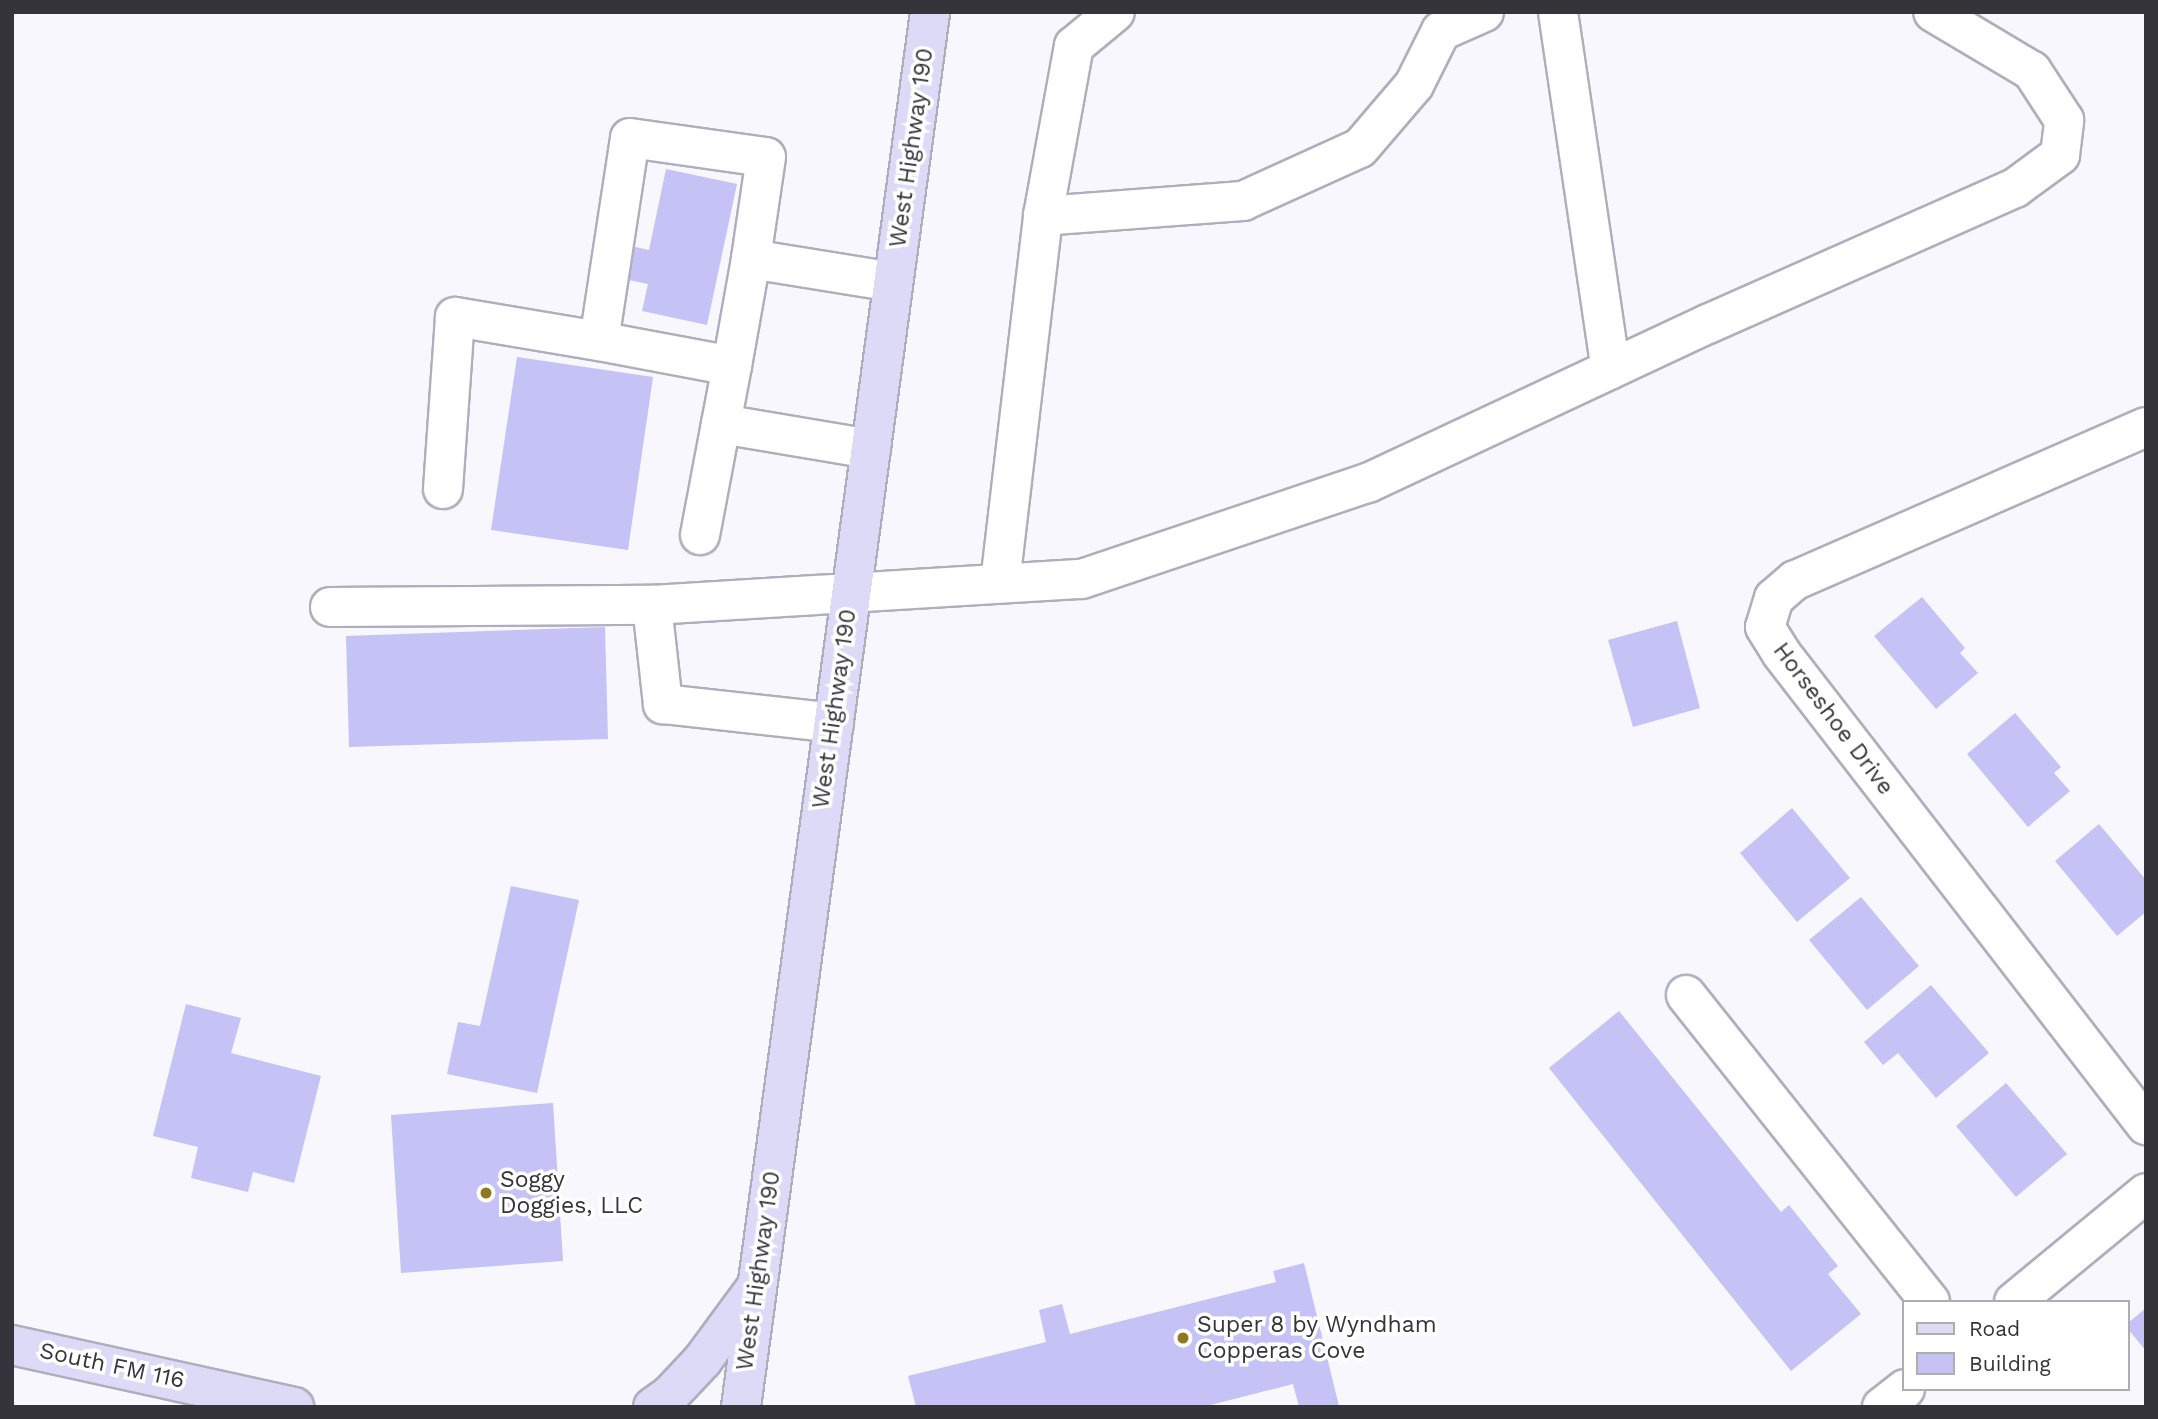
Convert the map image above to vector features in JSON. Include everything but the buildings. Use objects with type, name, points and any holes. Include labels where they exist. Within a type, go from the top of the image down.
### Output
[{"type":"main road","name":"West Highway 190","points":[[741,1407],[930,12]]},
{"type":"main road","points":[[653,1407],[669,1396],[702,1361],[757,1288]]},
{"type":"main road","name":"South FM 116","points":[[12,1345],[226,1399],[294,1407]]},
{"type":"street","points":[[1000,583],[1043,216],[1074,46],[1115,12]]},
{"type":"street","points":[[1043,216],[1243,201],[1360,148],[1414,85],[1433,22],[1484,12]]},
{"type":"street","points":[[1558,12],[1611,369]]},
{"type":"street","points":[[330,607],[652,605],[852,590],[1082,579],[1368,483],[1611,369],[2015,188],[2060,155],[2064,120],[2032,71],[1933,12]]},
{"type":"street","points":[[599,341],[630,138],[766,157],[751,259],[700,535]]},
{"type":"street","points":[[751,259],[893,282]]},
{"type":"street","points":[[443,489],[455,317],[732,366]]},
{"type":"street","points":[[721,424],[871,449]]},
{"type":"street","name":"Horseshoe Drive","points":[[2146,427],[1795,580],[1774,598],[1765,627],[1789,664],[2146,1125]]},
{"type":"street","points":[[652,605],[663,704],[834,723]]},
{"type":"street","points":[[1686,995],[1928,1300]]},
{"type":"street","points":[[2016,1300],[2146,1193]]},
{"type":"street","points":[[1882,1407],[1902,1391]]},
{"type":"place","name":"Soggy Doggies, LLC","points":[[486,1193]]},
{"type":"place","name":"Super 8 by Wyndham Copperas Cove","points":[[1183,1338]]}]
